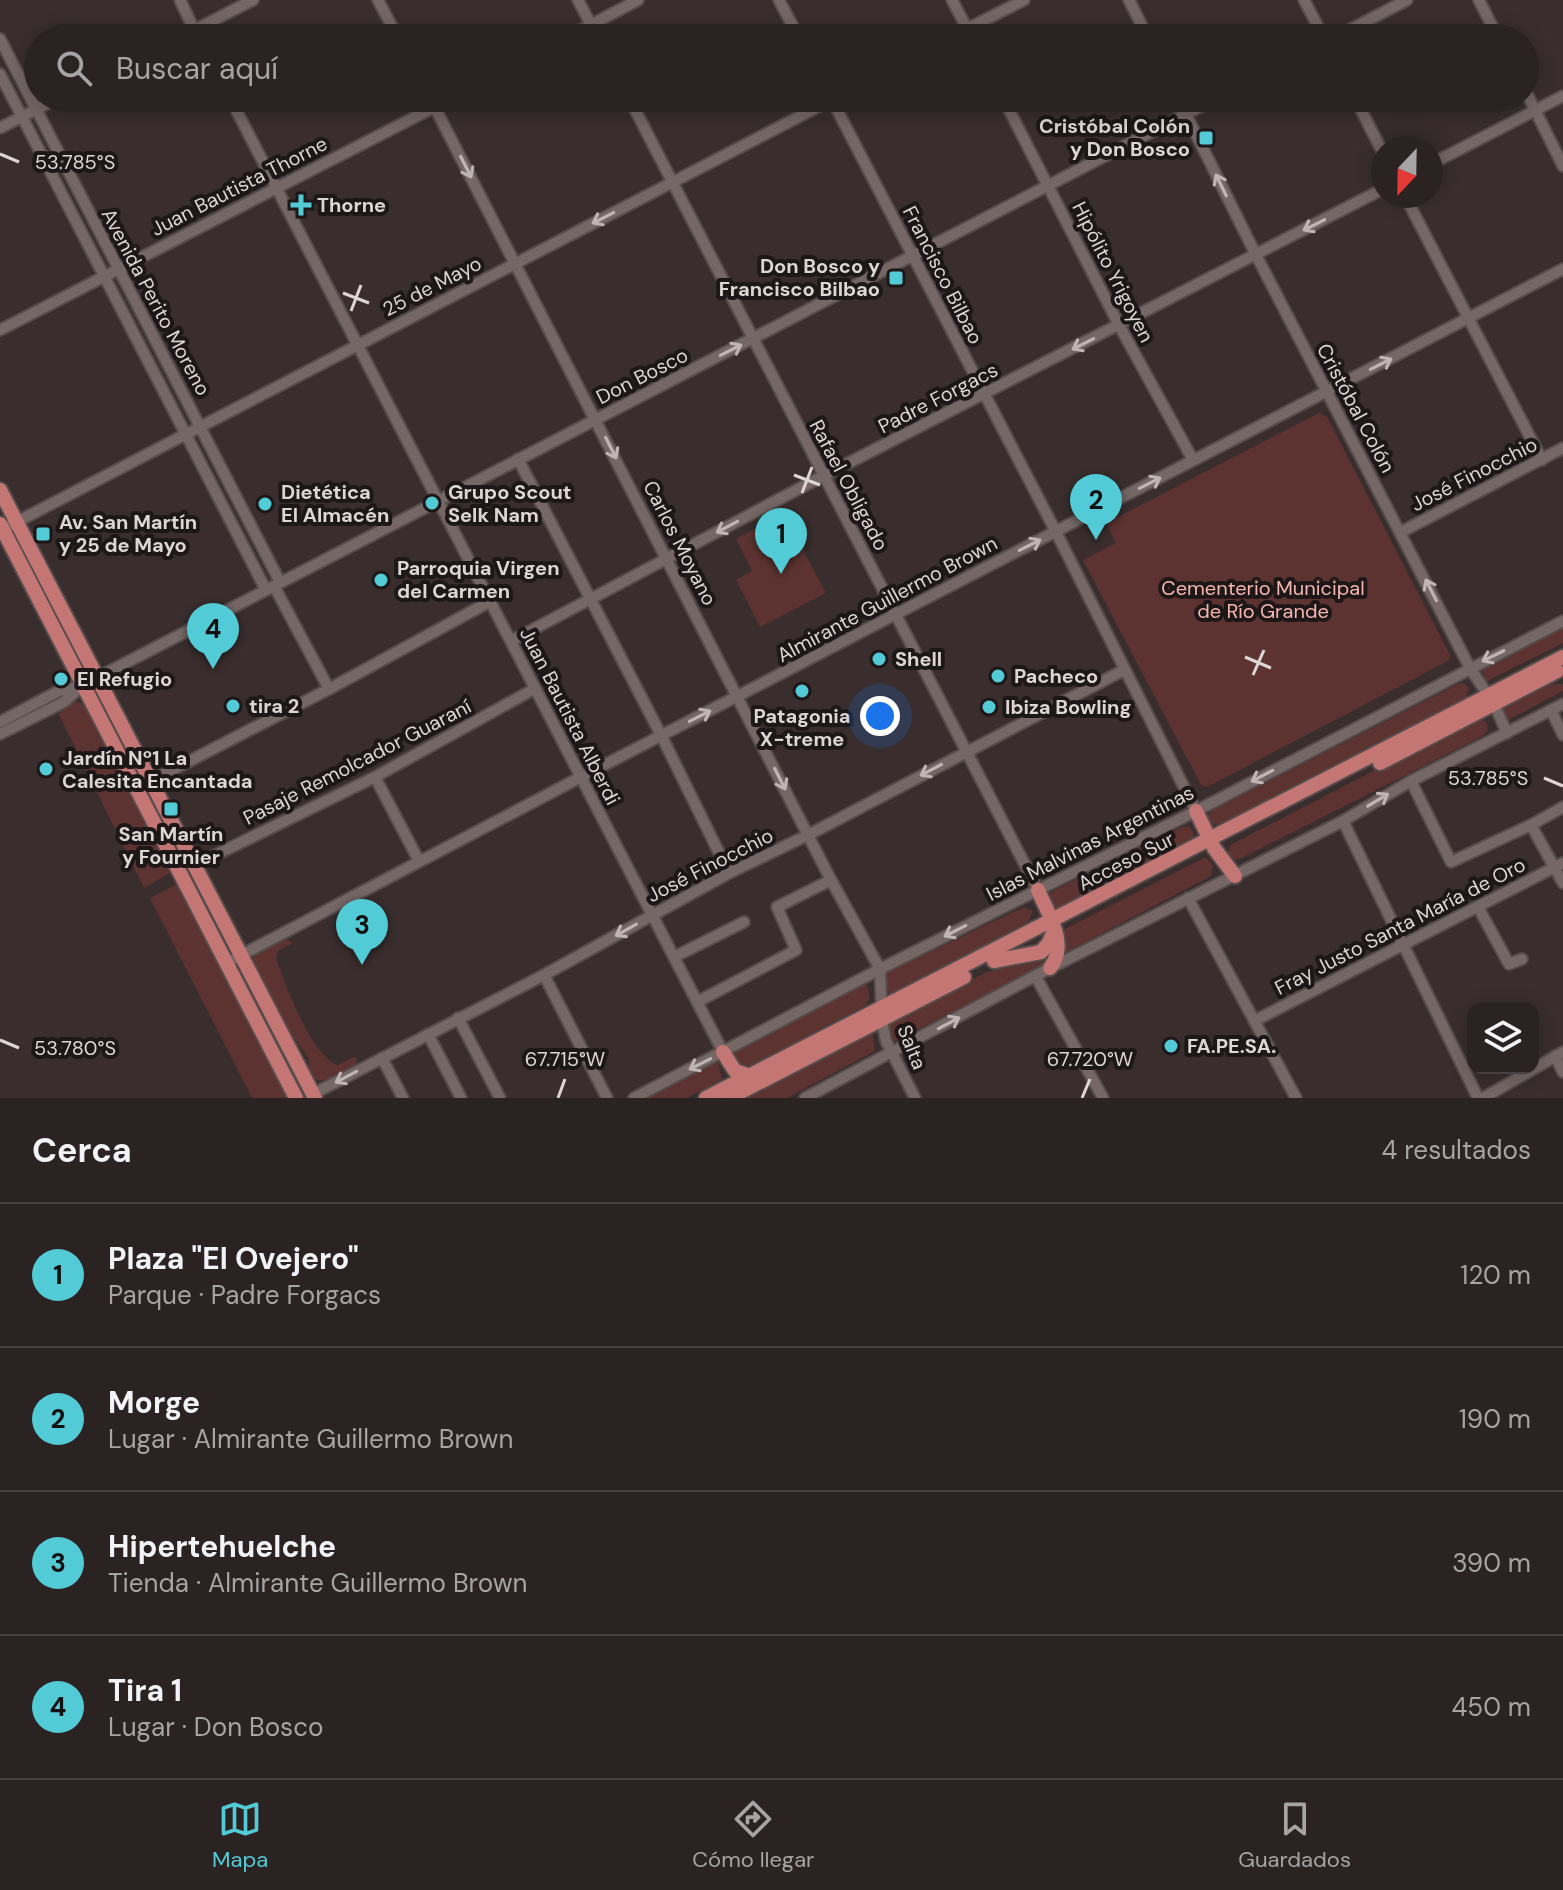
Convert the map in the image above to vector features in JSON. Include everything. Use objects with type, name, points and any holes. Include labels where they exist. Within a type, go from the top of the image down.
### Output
[{"type":"main road","points":[[0,490],[7,525],[83,685],[296,1098]]},
{"type":"main road","points":[[7,525],[97,678],[314,1096]]},
{"type":"main road","name":"Acceso Sur","points":[[729,1098],[883,1014],[1491,700],[1563,657]]},
{"type":"main road","name":"Acceso Sur","points":[[1491,700],[1563,668]]},
{"type":"main road","points":[[1541,680],[1563,677]]},
{"type":"main road","points":[[1196,811],[1212,844],[1235,876]]},
{"type":"main road","points":[[1038,890],[1059,953],[1050,968]]},
{"type":"main road","name":"Acceso Sur","points":[[706,1098],[994,961],[1052,926]]},
{"type":"main road","points":[[723,1052],[735,1071],[750,1076]]},
{"type":"street","points":[[180,0],[191,24]]},
{"type":"street","points":[[213,24],[253,0]]},
{"type":"street","points":[[378,0],[391,24]]},
{"type":"street","points":[[578,0],[590,24]]},
{"type":"street","points":[[593,24],[638,0]]},
{"type":"street","points":[[779,0],[792,24]]},
{"type":"street","points":[[952,0],[964,24]]},
{"type":"street","points":[[984,24],[1024,0]]},
{"type":"street","points":[[1129,0],[1141,24]]},
{"type":"street","points":[[1304,0],[1317,24]]},
{"type":"street","points":[[1361,24],[1407,0]]},
{"type":"street","points":[[1479,0],[1491,24]]},
{"type":"street","name":"Avenida Perito Moreno","points":[[0,39],[24,86]]},
{"type":"street","name":"Avenida Perito Moreno","points":[[0,74],[186,434],[329,689]]},
{"type":"street","points":[[1539,108],[1563,96]]},
{"type":"street","points":[[0,128],[30,112]]},
{"type":"street","name":"Avenida Perito Moreno","points":[[38,112],[201,427],[273,586]]},
{"type":"street","name":"Juan Bautista Alberdi","points":[[237,112],[723,1052]]},
{"type":"street","name":"Juan Bautista Thorne","points":[[0,330],[414,112]]},
{"type":"street","name":"Carlos Moyano","points":[[437,112],[831,880],[880,969],[883,1014]]},
{"type":"street","name":"Rafael Obligado","points":[[636,112],[1038,890]]},
{"type":"street","name":"25 de Mayo","points":[[7,525],[807,112]]},
{"type":"street","name":"Francisco Bilbao","points":[[839,112],[1196,811]]},
{"type":"street","name":"Hipólito Yrigoyen","points":[[1010,112],[1119,325],[1193,460]]},
{"type":"street","name":"Don Bosco","points":[[0,722],[57,692],[97,678],[1190,112]]},
{"type":"street","points":[[1362,112],[1374,136]]},
{"type":"street","points":[[1443,158],[1531,112]]},
{"type":"street","points":[[1536,112],[1563,166]]},
{"type":"street","name":"Cristóbal Colón","points":[[1186,114],[1470,668],[1491,700],[1507,733]]},
{"type":"street","name":"Padre Forgacs","points":[[511,641],[823,476],[1371,195]]},
{"type":"street","points":[[1411,208],[1542,460]]},
{"type":"street","name":"Almirante Guillermo Brown","points":[[228,962],[1563,269]]},
{"type":"street","name":"José Finocchio","points":[[1401,532],[1563,448]]},
{"type":"street","points":[[518,459],[729,873]]},
{"type":"street","points":[[151,781],[489,602]]},
{"type":"street","name":"Islas Malvinas Argentinas","points":[[634,1098],[1563,621]]},
{"type":"street","name":"José Finocchio","points":[[314,1096],[729,873],[1124,670]]},
{"type":"street","name":"Don Bosco","points":[[0,734],[64,702],[83,685]]},
{"type":"street","name":"Pasaje Remolcador Guaraní","points":[[195,865],[375,777],[534,689]]},
{"type":"street","points":[[805,1098],[1563,704]]},
{"type":"street","points":[[1551,710],[1563,735]]},
{"type":"street","points":[[375,777],[419,861]]},
{"type":"street","points":[[1411,781],[1451,862],[1563,807]]},
{"type":"street","points":[[1343,821],[1481,1098],[1559,1054],[1563,1072]]},
{"type":"street","points":[[1531,825],[1559,865],[1563,883]]},
{"type":"street","name":"Fray Justo Santa María de Oro","points":[[1254,1021],[1559,865]]},
{"type":"street","points":[[697,1002],[796,950],[777,907],[831,880]]},
{"type":"street","points":[[1188,898],[1296,1098]]},
{"type":"street","points":[[1478,907],[1509,964],[1522,959]]},
{"type":"street","points":[[674,957],[744,922]]},
{"type":"street","points":[[544,975],[607,1098]]},
{"type":"street","points":[[1036,977],[1103,1098]]},
{"type":"street","name":"Salta","points":[[883,1014],[891,1054],[915,1098]]},
{"type":"street","points":[[458,1018],[500,1098]]},
{"type":"street","points":[[428,1034],[461,1098]]},
{"type":"street","points":[[382,1058],[403,1098]]},
{"type":"green space","name":"Cementerio Municipal de Río Grande","points":[[1319,413],[1327,417],[1450,655],[1448,661],[1207,787],[1201,785],[1083,560],[1116,543],[1106,523]]},
{"type":"green space","points":[[768,522],[785,554],[801,546],[826,593],[760,627],[736,580],[752,571],[736,539]]},
{"type":"green space","points":[[16,535],[87,675],[85,675]]},
{"type":"green space","points":[[1563,628],[1563,643],[1487,681],[1481,668]]},
{"type":"green space","points":[[1460,683],[1469,688],[1466,698],[1219,824],[1212,825],[1206,818],[1211,811]]},
{"type":"green space","points":[[1563,684],[1563,691],[1508,720],[1501,708],[1542,685]]},
{"type":"green space","points":[[95,697],[98,697],[228,950]]},
{"type":"green space","points":[[73,701],[84,704],[93,719],[109,762],[122,775],[172,872],[144,888],[59,715],[61,708]]},
{"type":"green space","points":[[1476,718],[1486,722],[1488,730],[1483,736],[1242,858],[1234,860],[1226,855],[1232,844]]},
{"type":"green space","points":[[1182,827],[1193,831],[1194,838],[1189,843],[1060,909],[1053,908],[1049,897],[1051,892]]},
{"type":"green space","points":[[1206,857],[1213,865],[1211,876],[1063,954],[1065,929]]},
{"type":"green space","points":[[177,884],[240,999],[246,1020],[260,1037],[290,1098],[252,1098],[150,898]]},
{"type":"green space","points":[[1024,907],[1033,911],[1028,922],[889,995],[884,974]]},
{"type":"green space","points":[[285,938],[293,943],[279,950],[276,959],[309,1034],[328,1059],[338,1065],[356,1056],[357,1065],[333,1078],[319,1080],[309,1074],[308,1058],[295,1039],[291,1039],[252,962],[255,953]]},
{"type":"green space","points":[[1036,959],[1047,964],[893,1042],[888,1022],[987,972]]},
{"type":"green space","points":[[241,973],[307,1098],[302,1098],[238,974]]},
{"type":"green space","points":[[866,981],[870,998],[866,1005],[744,1069],[739,1067],[731,1053]]},
{"type":"green space","points":[[872,1030],[875,1051],[787,1098],[741,1098]]},
{"type":"green space","points":[[718,1061],[722,1079],[687,1098],[647,1098]]},
{"type":"place","name":"Cristóbal Colón y Don Bosco","points":[[1206,138]]},
{"type":"place","name":"Thorne","points":[[301,205]]},
{"type":"place","name":"Don Bosco y Francisco Bilbao","points":[[896,278]]},
{"type":"place","name":"Grupo Scout Selk Nam","points":[[432,503]]},
{"type":"place","name":"Dietética El Almacén","points":[[265,504]]},
{"type":"place","name":"Av. San Martín y 25 de Mayo","points":[[43,534]]},
{"type":"place","name":"Morge","points":[[1096,540]]},
{"type":"place","name":"Plaza \"El Ovejero\"","points":[[781,574]]},
{"type":"place","name":"Parroquia Virgen del Carmen","points":[[381,580]]},
{"type":"place","name":"Shell","points":[[879,659]]},
{"type":"place","name":"Tira 1","points":[[213,669]]},
{"type":"place","name":"Pacheco","points":[[998,676]]},
{"type":"place","name":"El Refugio","points":[[61,679]]},
{"type":"place","name":"Patagonia X-treme","points":[[802,691]]},
{"type":"place","name":"tira 2","points":[[233,706]]},
{"type":"place","name":"Ibiza Bowling","points":[[989,707]]},
{"type":"place","name":"Jardín Nº1 La Calesita Encantada","points":[[46,769]]},
{"type":"place","name":"San Martín y Fournier","points":[[171,809]]},
{"type":"place","name":"Hipertehuelche","points":[[362,965]]},
{"type":"place","name":"FA.PE.SA.","points":[[1171,1046]]}]
